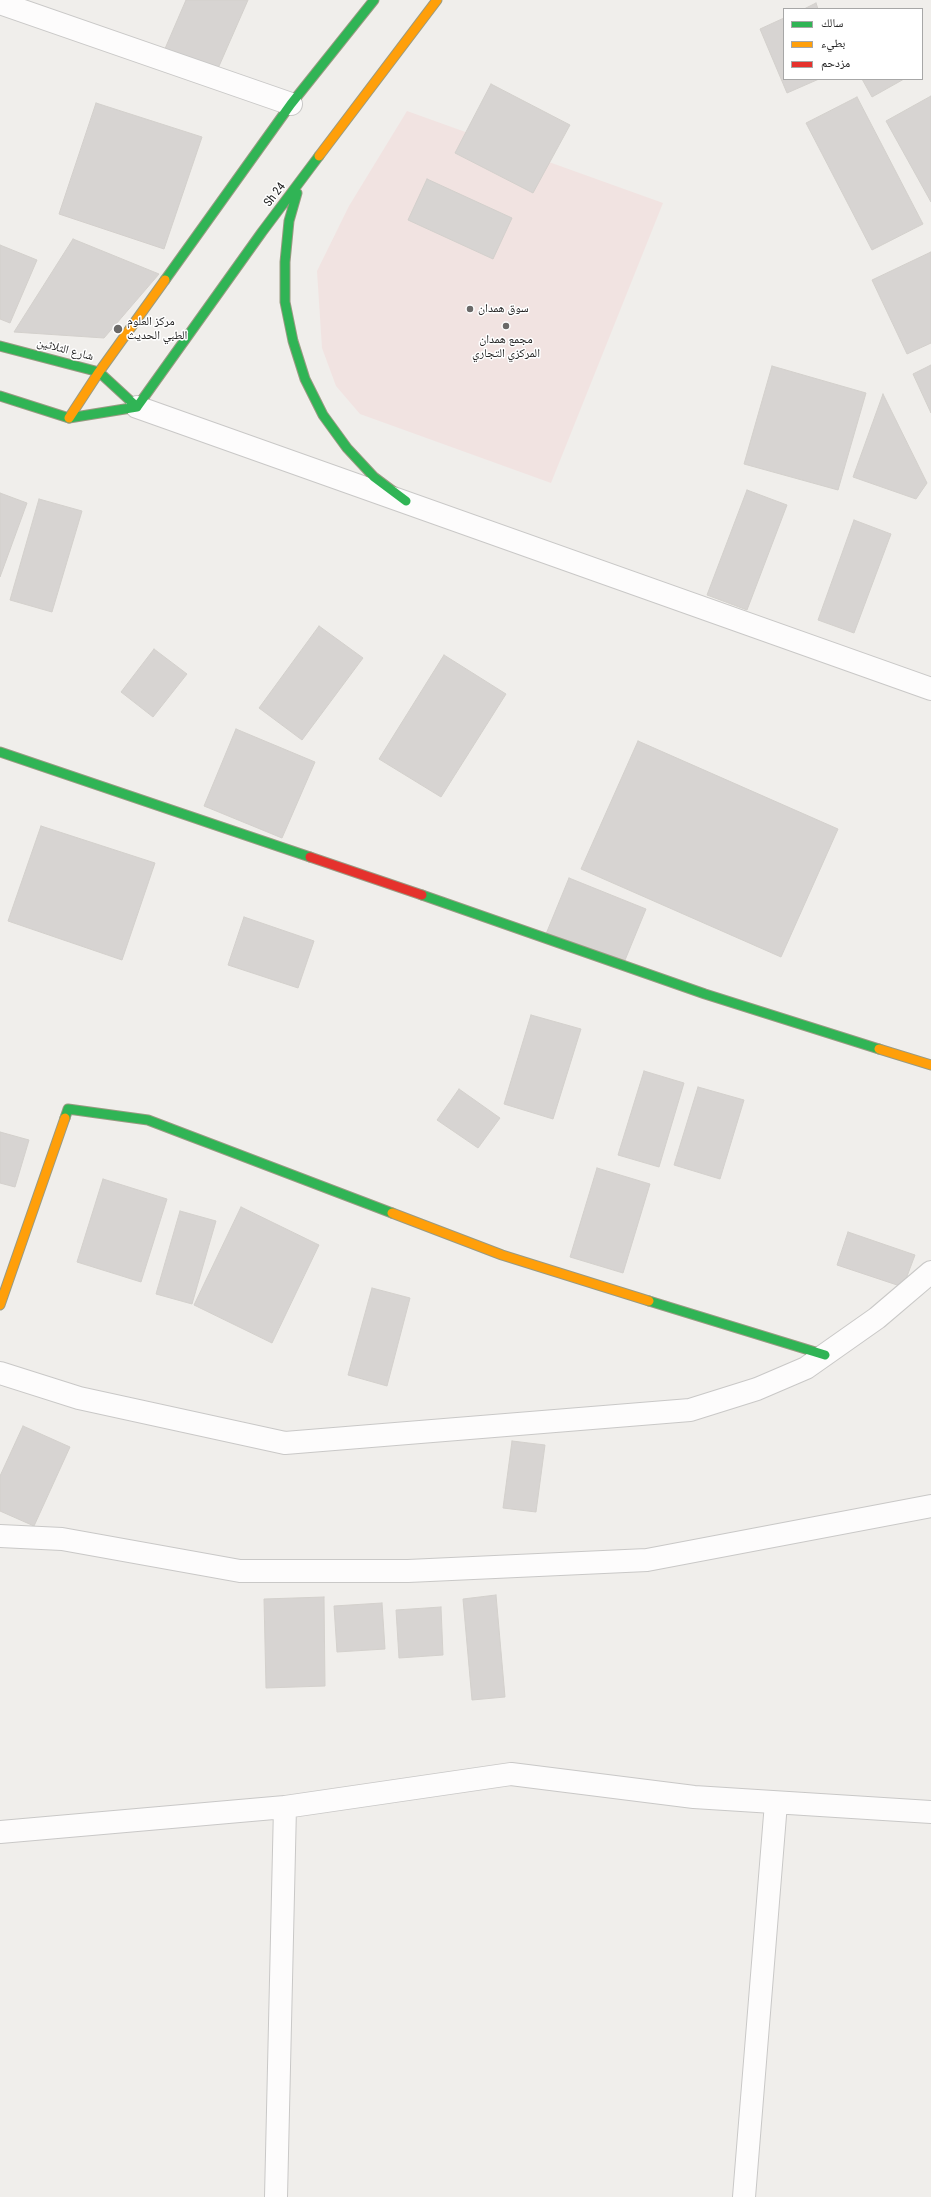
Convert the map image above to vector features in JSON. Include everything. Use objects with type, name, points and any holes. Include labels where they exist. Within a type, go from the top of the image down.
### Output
[{"type":"street","points":[[2,0],[0,3],[291,104]]},
{"type":"street","points":[[69,418],[99,372],[291,104],[374,0]]},
{"type":"street","name":"Sh 24","points":[[137,407],[257,239],[437,0]]},
{"type":"street","points":[[300,183],[290,221],[285,262],[285,302],[293,341],[303,373],[323,415],[347,448],[374,477],[406,501]]},
{"type":"street","name":"شارع الثلاثين","points":[[0,346],[99,372],[137,407]]},
{"type":"street","points":[[0,396],[69,418],[137,407],[406,501],[931,689]]},
{"type":"street","points":[[0,752],[406,889],[705,994],[931,1065]]},
{"type":"street","points":[[0,1305],[68,1108],[148,1120],[502,1255],[825,1355]]},
{"type":"street","points":[[0,1372],[80,1398],[285,1443],[690,1410],[757,1389],[806,1368],[877,1318],[931,1272]]},
{"type":"street","points":[[0,1536],[62,1540],[240,1571],[408,1571],[647,1560],[931,1506]]},
{"type":"street","points":[[0,1832],[286,1807],[511,1774],[694,1797],[931,1812]]},
{"type":"street","points":[[744,2197],[776,1803]]},
{"type":"street","points":[[276,2197],[286,1807]]},
{"type":"shaded area","name":"سوق همدان","points":[[407,111],[663,203],[551,483],[360,414],[336,386],[322,348],[317,271],[349,206]]},
{"type":"building","points":[[186,0],[248,0],[216,73],[164,51]]},
{"type":"building","points":[[816,3],[818,8],[806,8]]},
{"type":"building","points":[[783,18],[783,80],[817,80],[787,93],[760,29]]},
{"type":"building","points":[[863,80],[902,80],[872,97]]},
{"type":"building","points":[[491,84],[570,125],[533,193],[455,153]]},
{"type":"building","points":[[931,96],[931,202],[886,121]]},
{"type":"building","points":[[857,97],[923,224],[872,250],[806,123]]},
{"type":"building","points":[[96,103],[202,137],[164,249],[59,214]]},
{"type":"building","points":[[427,179],[512,218],[493,259],[408,220]]},
{"type":"building","points":[[73,239],[159,274],[104,338],[14,332]]},
{"type":"building","points":[[0,245],[37,260],[10,323],[0,319]]},
{"type":"building","points":[[931,252],[931,343],[907,354],[872,280]]},
{"type":"building","points":[[931,365],[931,413],[913,374]]},
{"type":"building","points":[[772,366],[866,393],[838,490],[744,464]]},
{"type":"building","points":[[883,394],[927,483],[916,499],[853,477]]},
{"type":"building","points":[[747,490],[787,505],[747,610],[707,595]]},
{"type":"building","points":[[0,493],[27,503],[0,577]]},
{"type":"building","points":[[39,499],[82,511],[52,612],[10,600]]},
{"type":"building","points":[[854,520],[891,534],[854,633],[818,620]]},
{"type":"building","points":[[319,626],[363,658],[302,740],[259,708]]},
{"type":"building","points":[[154,649],[187,674],[153,717],[121,692]]},
{"type":"building","points":[[444,655],[506,694],[441,797],[379,759]]},
{"type":"building","points":[[236,729],[315,762],[282,838],[204,806]]},
{"type":"building","points":[[638,741],[838,829],[781,957],[581,869]]},
{"type":"building","points":[[41,826],[155,863],[122,960],[8,921]]},
{"type":"building","points":[[569,878],[646,909],[623,965],[546,934]]},
{"type":"building","points":[[244,917],[314,941],[298,988],[228,965]]},
{"type":"building","points":[[531,1015],[581,1029],[553,1119],[504,1104]]},
{"type":"building","points":[[644,1071],[684,1083],[659,1167],[618,1155]]},
{"type":"building","points":[[698,1087],[744,1100],[720,1179],[674,1165]]},
{"type":"building","points":[[459,1089],[500,1118],[478,1148],[437,1120]]},
{"type":"building","points":[[0,1132],[29,1140],[15,1187],[0,1183]]},
{"type":"building","points":[[597,1168],[650,1184],[623,1273],[570,1257]]},
{"type":"building","points":[[103,1179],[167,1199],[141,1282],[77,1262]]},
{"type":"building","points":[[241,1207],[319,1245],[272,1343],[194,1305]]},
{"type":"building","points":[[180,1211],[216,1221],[192,1304],[156,1294]]},
{"type":"building","points":[[848,1232],[915,1255],[903,1287],[837,1265]]},
{"type":"building","points":[[372,1288],[410,1298],[387,1386],[348,1375]]},
{"type":"building","points":[[23,1426],[70,1447],[34,1526],[0,1511],[0,1476]]},
{"type":"building","points":[[512,1441],[545,1445],[536,1512],[503,1508]]},
{"type":"building","points":[[496,1595],[505,1697],[472,1700],[463,1599]]},
{"type":"building","points":[[324,1597],[325,1686],[266,1688],[264,1599]]},
{"type":"building","points":[[382,1603],[385,1649],[337,1652],[334,1606]]},
{"type":"building","points":[[441,1607],[443,1655],[399,1658],[396,1610]]},
{"type":"traffic: fast","points":[[165,280],[291,104],[374,0]]},
{"type":"traffic: fast","points":[[137,407],[262,232],[319,156]]},
{"type":"traffic: fast","points":[[297,193],[289,221],[285,262],[285,302],[293,341],[305,379],[323,415],[347,448],[374,477],[406,501]]},
{"type":"traffic: fast","points":[[0,346],[99,372],[137,407]]},
{"type":"traffic: fast","points":[[0,396],[69,418],[137,407]]},
{"type":"traffic: fast","points":[[0,752],[310,857]]},
{"type":"traffic: fast","points":[[422,895],[705,994],[879,1049]]},
{"type":"traffic: fast","points":[[65,1118],[68,1109],[148,1120],[392,1213]]},
{"type":"traffic: fast","points":[[649,1301],[825,1355]]},
{"type":"traffic: slow","points":[[319,156],[437,0]]},
{"type":"traffic: slow","points":[[69,418],[99,372],[165,280]]},
{"type":"traffic: slow","points":[[879,1049],[931,1065]]},
{"type":"traffic: slow","points":[[0,1305],[65,1118]]},
{"type":"traffic: slow","points":[[392,1213],[502,1255],[649,1301]]},
{"type":"traffic: jam","points":[[310,857],[422,895]]},
{"type":"place","name":"سوق همدان","points":[[470,309]]},
{"type":"place","name":"مجمع همدان المركزي التجاري","points":[[506,326]]},
{"type":"place","name":"مركز العلوم الطبي الحديث","points":[[118,329]]}]
